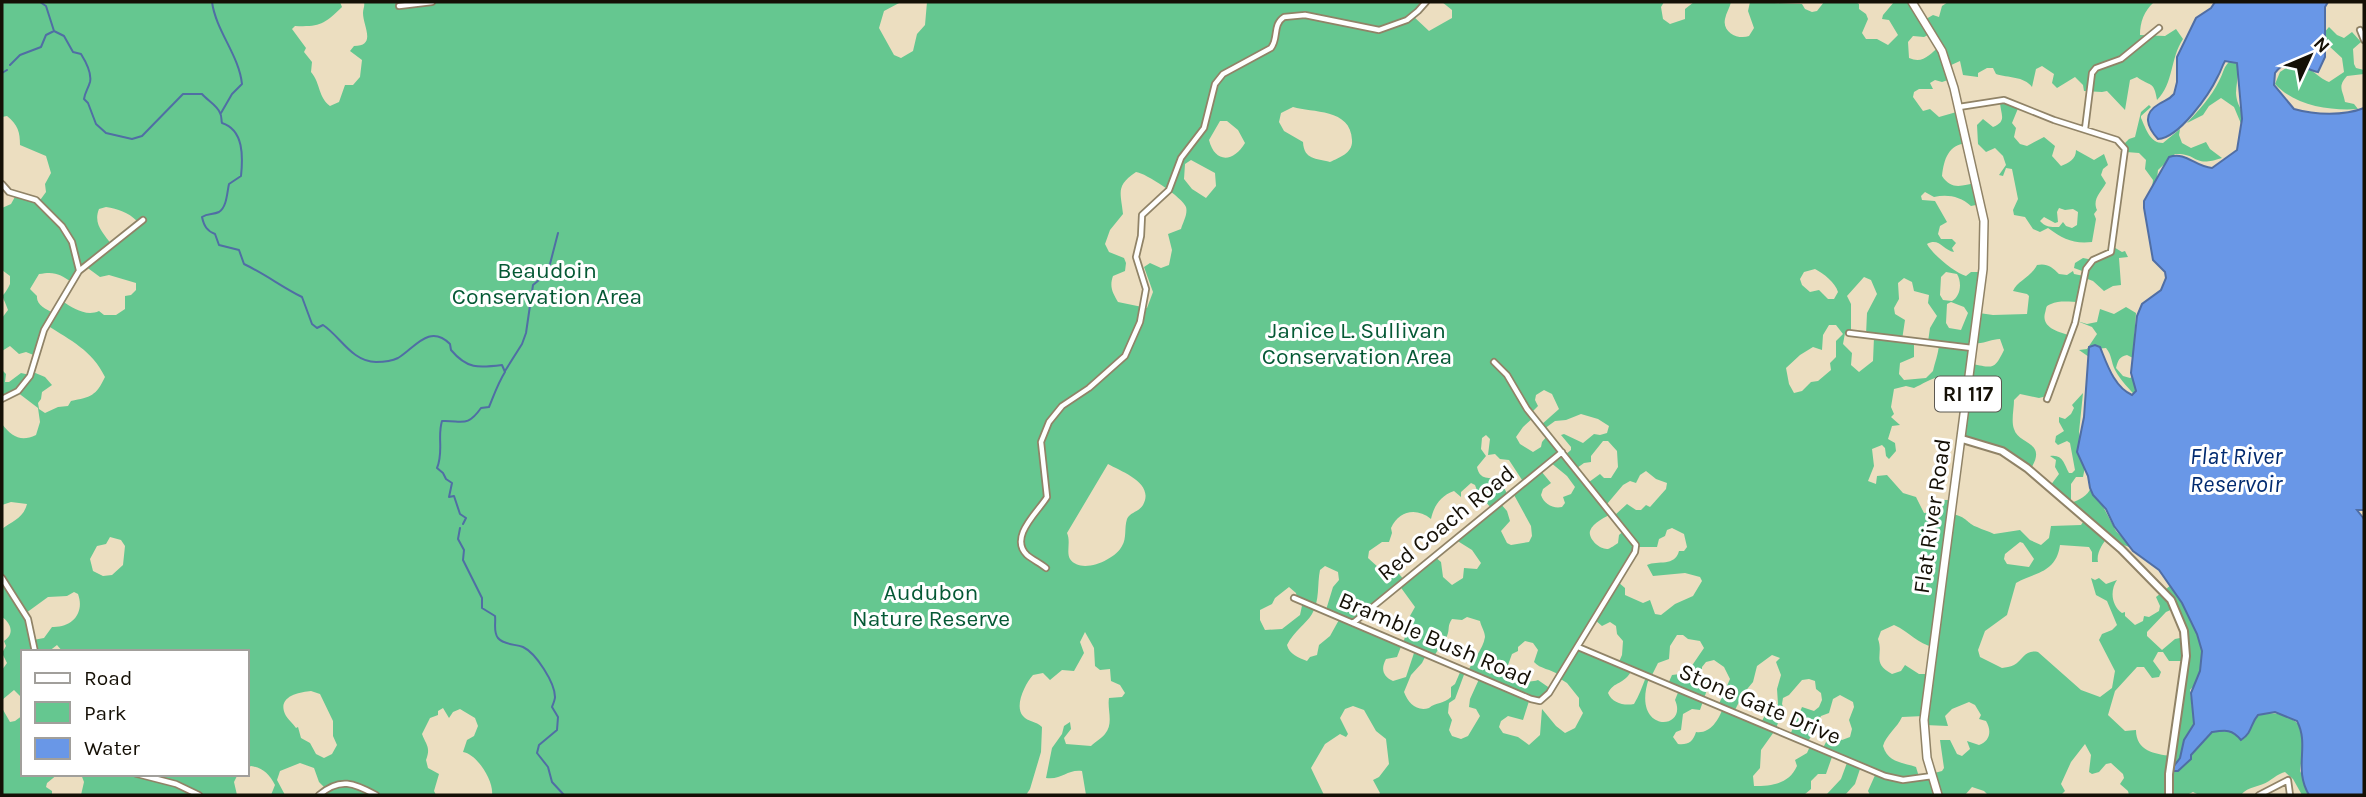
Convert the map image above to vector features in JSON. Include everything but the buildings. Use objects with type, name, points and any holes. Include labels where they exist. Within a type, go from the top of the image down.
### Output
[{"type":"main road","name":"Flat River Road","points":[[1915,3],[1942,51],[1959,107],[1984,221],[1983,269],[1924,720],[1927,758],[1938,795]]},
{"type":"street","points":[[399,6],[432,2]]},
{"type":"street","points":[[1046,568],[1025,553],[1023,545],[1026,525],[1046,497],[1041,448],[1043,436],[1053,415],[1062,406],[1089,388],[1128,353],[1145,301],[1146,289],[1136,257],[1141,236],[1141,218],[1169,190],[1181,158],[1201,133],[1217,80],[1271,48],[1275,43],[1277,26],[1284,17],[1305,15],[1381,30],[1407,20],[1426,2]]},
{"type":"street","points":[[2084,129],[2092,73],[2096,68],[2121,59],[2160,28]]},
{"type":"street","points":[[2360,30],[2364,40]]},
{"type":"street","points":[[1959,107],[2004,100],[2117,140],[2125,149],[2111,252],[2093,260],[2086,269],[2076,323],[2048,399]]},
{"type":"street","points":[[2,184],[9,192],[36,200],[62,226],[72,242],[79,271]]},
{"type":"street","points":[[2,399],[18,391],[30,376],[44,330],[79,271],[143,220]]},
{"type":"street","points":[[1849,333],[1973,348]]},
{"type":"street","name":"Bramble Bush Road","points":[[1294,598],[1535,700],[1540,701],[1549,693],[1635,552],[1636,545],[1527,409],[1507,375],[1494,362]]},
{"type":"street","points":[[1962,439],[2002,451],[2027,468],[2122,549],[2171,600],[2186,644],[2185,673],[2169,774],[2169,795]]},
{"type":"street","name":"Red Coach Road","points":[[1353,623],[1562,452]]},
{"type":"street","points":[[2,578],[29,619],[35,650]]},
{"type":"street","name":"Stone Gate Drive","points":[[1578,647],[1885,776],[1903,780],[1932,776]]},
{"type":"street","points":[[144,776],[199,795]]},
{"type":"street","points":[[2259,795],[2287,780],[2290,795]]},
{"type":"street","points":[[319,795],[329,787],[343,782],[376,795]]},
{"type":"green space","points":[[2,2],[340,2],[342,7],[326,21],[311,26],[295,26],[292,29],[306,48],[304,52],[312,62],[311,72],[323,99],[330,106],[339,102],[345,85],[353,85],[360,77],[362,60],[350,51],[354,46],[365,43],[367,39],[364,2],[399,2],[400,6],[430,2],[901,2],[884,11],[879,28],[894,55],[901,58],[913,51],[917,34],[925,25],[927,2],[1426,2],[1413,16],[1429,31],[1452,18],[1452,10],[1442,2],[1664,2],[1661,7],[1663,19],[1670,24],[1685,19],[1685,9],[1694,2],[1731,2],[1726,28],[1741,37],[1749,36],[1754,28],[1748,11],[1750,2],[1802,4],[1812,12],[1817,11],[1824,2],[1856,2],[1868,19],[1862,33],[1866,39],[1877,39],[1888,45],[1898,35],[1889,20],[1882,19],[1894,2],[1913,2],[1926,19],[1933,15],[1939,17],[1942,6],[1948,2],[2154,2],[2143,17],[2140,35],[2165,36],[2176,29],[2183,39],[2166,86],[2157,100],[2153,87],[2137,77],[2130,80],[2125,110],[2107,91],[2084,91],[2083,85],[2075,77],[2057,88],[2052,83],[2054,74],[2042,66],[2036,69],[2032,87],[2020,79],[1996,74],[1993,68],[1978,73],[1978,77],[1963,75],[1960,61],[1949,66],[1951,79],[1942,82],[1935,80],[1930,83],[1933,89],[1919,89],[1914,92],[1913,97],[1923,111],[1930,109],[1939,117],[1960,111],[1967,143],[1951,150],[1942,176],[1954,185],[1977,183],[1981,204],[1971,206],[1958,198],[1934,197],[1925,192],[1921,196],[1922,200],[1935,201],[1947,222],[1940,226],[1938,234],[1941,239],[1952,239],[1956,243],[1952,248],[1954,252],[1935,242],[1927,244],[1930,248],[1944,263],[1961,274],[1966,276],[1971,272],[1983,272],[1979,313],[2027,314],[2029,296],[2013,291],[2037,265],[2049,266],[2059,274],[2067,275],[2073,271],[2074,274],[2084,276],[2085,272],[2074,268],[2075,263],[2083,258],[2093,260],[2112,246],[2125,251],[2128,257],[2119,258],[2121,285],[2104,291],[2085,278],[2080,302],[2058,302],[2047,307],[2044,318],[2048,326],[2071,336],[2047,396],[2039,398],[2020,394],[2014,400],[2014,429],[2031,445],[2036,454],[2030,470],[2009,454],[1962,439],[1967,393],[1958,393],[1950,379],[1940,377],[1914,388],[1906,386],[1894,389],[1891,407],[1894,414],[1891,417],[1900,425],[1892,426],[1888,439],[1895,443],[1896,451],[1889,459],[1882,445],[1872,449],[1874,466],[1868,481],[1876,484],[1877,476],[1887,475],[1903,493],[1916,497],[1924,513],[1934,512],[1942,500],[1954,500],[1952,514],[1973,525],[1994,534],[2020,530],[2030,540],[2041,545],[2049,538],[2051,526],[2081,525],[2086,518],[2050,486],[2059,474],[2055,467],[2056,460],[2050,456],[2060,458],[2069,473],[2075,470],[2070,443],[2067,441],[2058,445],[2055,442],[2056,436],[2064,431],[2059,417],[2065,419],[2071,414],[2074,408],[2072,405],[2083,393],[2079,432],[2085,467],[2083,477],[2076,477],[2071,484],[2071,503],[2088,493],[2090,482],[2116,531],[2132,548],[2108,537],[2099,552],[2098,562],[2092,562],[2089,547],[2060,545],[2050,566],[2016,583],[2007,615],[1985,631],[1978,650],[1980,657],[2002,668],[2014,665],[2030,652],[2038,652],[2081,690],[2100,697],[2112,688],[2115,671],[2099,640],[2102,634],[2117,625],[2107,601],[2096,595],[2091,578],[2099,578],[2106,584],[2117,580],[2113,593],[2114,602],[2118,610],[2125,612],[2125,616],[2135,625],[2143,621],[2144,616],[2149,617],[2159,611],[2156,597],[2171,585],[2194,627],[2202,649],[2205,673],[2190,690],[2194,724],[2184,740],[2180,758],[2174,766],[2191,755],[2212,732],[2228,731],[2242,740],[2258,715],[2278,714],[2296,722],[2305,732],[2300,771],[2307,785],[2308,795],[2302,795],[2293,779],[2285,772],[2241,795],[2199,795],[2193,792],[2187,795],[2129,795],[2120,784],[2124,778],[2123,774],[2111,763],[2106,764],[2099,772],[2089,772],[2091,755],[2085,744],[2071,762],[2061,784],[2065,791],[2061,795],[1988,795],[1972,787],[1965,795],[1870,795],[1868,791],[1876,773],[1861,766],[1855,784],[1845,795],[1826,795],[1841,779],[1848,760],[1833,754],[1826,774],[1818,774],[1811,781],[1811,789],[1804,795],[1379,795],[1373,780],[1379,777],[1389,764],[1386,739],[1376,731],[1364,710],[1353,706],[1345,709],[1340,718],[1348,734],[1346,737],[1340,734],[1325,744],[1311,768],[1324,795],[1086,795],[1082,771],[1046,778],[1052,748],[1064,726],[1070,722],[1071,729],[1064,738],[1066,744],[1091,746],[1108,730],[1109,698],[1122,697],[1125,693],[1120,685],[1111,681],[1110,669],[1100,670],[1095,666],[1094,648],[1085,632],[1080,642],[1084,653],[1074,671],[1062,670],[1050,680],[1043,673],[1033,675],[1022,695],[1020,707],[1023,716],[1042,727],[1041,752],[1026,795],[492,795],[484,769],[474,758],[463,752],[467,740],[474,736],[478,726],[475,718],[460,709],[453,712],[449,718],[443,708],[438,711],[438,715],[430,718],[422,734],[428,749],[428,768],[439,774],[434,791],[436,795],[321,795],[326,789],[319,782],[314,768],[300,763],[280,771],[277,780],[285,795],[271,795],[275,785],[268,775],[255,767],[248,768],[248,650],[61,650],[57,645],[51,650],[21,650],[21,697],[14,690],[2,700],[2,670],[7,663],[2,653],[6,646],[4,641],[11,632],[8,622],[2,617],[2,529],[20,516],[27,504],[11,502],[2,505],[2,424],[13,435],[26,438],[36,435],[40,422],[38,408],[17,392],[2,399],[2,370],[6,374],[5,382],[21,373],[30,375],[33,372],[45,377],[52,385],[42,392],[38,403],[39,409],[45,413],[92,395],[105,377],[87,353],[47,325],[36,356],[26,352],[19,354],[10,346],[2,351],[2,318],[8,310],[3,296],[10,284],[10,276],[2,270],[2,208],[11,204],[16,195],[38,203],[46,192],[45,184],[51,173],[46,156],[20,145],[19,132],[7,116],[2,117]],"holes":[[[1932,33],[1940,46],[1926,58],[1909,58],[1908,42],[1913,36],[1924,37]],[[1293,107],[1338,117],[1350,130],[1352,144],[1342,156],[1330,162],[1308,155],[1303,142],[1284,131],[1279,122],[1281,113]],[[1220,121],[1227,121],[1238,130],[1245,143],[1230,157],[1220,157],[1209,140]],[[1191,160],[1215,173],[1216,186],[1206,198],[1192,189],[1184,179],[1185,164]],[[1136,172],[1164,186],[1186,207],[1181,229],[1168,234],[1172,250],[1169,265],[1161,268],[1150,263],[1144,267],[1153,292],[1147,308],[1118,302],[1112,290],[1113,276],[1125,271],[1126,263],[1124,258],[1109,252],[1105,244],[1110,230],[1123,214],[1121,190],[1129,177]],[[106,207],[123,211],[137,221],[112,245],[97,219],[99,209]],[[85,266],[100,277],[109,275],[136,283],[136,290],[125,296],[125,309],[116,315],[104,315],[99,311],[84,312],[62,301],[53,313],[40,304],[30,289],[39,274],[61,275],[73,283]],[[1815,269],[1832,282],[1838,292],[1834,299],[1828,299],[1819,290],[1810,292],[1800,279],[1804,272]],[[1946,272],[1957,274],[1960,281],[1959,292],[1952,301],[1943,300],[1940,295],[1941,277]],[[1864,277],[1871,280],[1877,294],[1867,313],[1866,335],[1874,337],[1873,361],[1859,372],[1851,365],[1852,353],[1843,344],[1845,333],[1851,333],[1851,304],[1847,296]],[[1904,278],[1912,282],[1914,291],[1929,295],[1928,303],[1937,316],[1930,328],[1928,342],[1939,345],[1939,349],[1933,371],[1926,378],[1904,380],[1899,374],[1900,363],[1914,357],[1914,342],[1902,340],[1905,320],[1895,314],[1894,308],[1899,299],[1898,283]],[[1951,302],[1964,307],[1968,313],[1961,330],[1949,328],[1946,323],[1947,304]],[[1829,325],[1836,325],[1843,334],[1836,341],[1836,357],[1830,363],[1831,370],[1802,391],[1794,393],[1786,368],[1813,347],[1822,350],[1823,335]],[[2000,339],[2004,350],[1995,364],[1972,364],[1975,343]],[[1544,390],[1552,394],[1559,409],[1541,425],[1544,429],[1555,421],[1581,414],[1598,419],[1609,426],[1607,433],[1594,434],[1583,443],[1561,435],[1571,447],[1565,455],[1548,435],[1541,447],[1533,452],[1520,444],[1516,437],[1534,417],[1531,413],[1538,406],[1536,395]],[[1486,435],[1490,439],[1488,455],[1495,454],[1500,459],[1509,460],[1524,483],[1513,493],[1531,526],[1532,536],[1529,542],[1511,545],[1507,543],[1501,531],[1510,521],[1507,511],[1500,503],[1508,496],[1500,479],[1483,476],[1478,471],[1477,467],[1486,456],[1481,449],[1482,438]],[[1603,441],[1608,441],[1617,451],[1618,467],[1611,478],[1604,478],[1600,474],[1589,482],[1577,468],[1591,462],[1591,456]],[[1550,462],[1567,476],[1575,487],[1571,494],[1563,497],[1565,503],[1562,507],[1555,507],[1544,501],[1541,495],[1543,489],[1551,483],[1541,471]],[[1108,464],[1135,479],[1145,490],[1143,505],[1128,517],[1124,543],[1112,556],[1089,566],[1075,564],[1068,553],[1067,533]],[[1646,471],[1667,483],[1666,489],[1650,507],[1646,505],[1641,510],[1636,510],[1627,504],[1615,515],[1626,529],[1619,535],[1618,543],[1605,549],[1598,546],[1590,531],[1600,520],[1613,513],[1607,504],[1623,485],[1630,481],[1636,483]],[[1471,483],[1492,509],[1456,540],[1472,550],[1481,563],[1477,569],[1464,568],[1463,578],[1452,585],[1443,577],[1441,562],[1434,556],[1404,580],[1391,564],[1379,568],[1368,558],[1369,551],[1382,542],[1389,542],[1391,528],[1399,518],[1414,512],[1431,519],[1438,502],[1454,491],[1461,497],[1461,492]],[[1672,528],[1684,534],[1687,547],[1684,551],[1679,551],[1670,561],[1647,565],[1653,576],[1685,573],[1700,577],[1702,581],[1693,596],[1675,604],[1661,615],[1655,614],[1650,600],[1643,603],[1625,595],[1625,588],[1618,582],[1637,547],[1657,547],[1659,539],[1665,536],[1667,530]],[[110,537],[121,540],[125,546],[123,565],[112,575],[103,576],[93,571],[90,559],[97,546],[106,544]],[[2020,542],[2023,543],[2034,559],[2029,567],[2007,564],[2005,554]],[[1325,566],[1338,572],[1339,580],[1333,587],[1326,610],[1340,618],[1330,636],[1319,645],[1317,655],[1307,661],[1292,653],[1287,645],[1312,614],[1316,604],[1320,570]],[[1399,585],[1415,607],[1406,623],[1399,628],[1406,633],[1403,644],[1415,650],[1406,677],[1393,681],[1387,677],[1383,666],[1386,659],[1397,657],[1402,644],[1355,623]],[[1289,587],[1296,593],[1297,598],[1303,601],[1300,615],[1282,629],[1265,630],[1260,620],[1260,610],[1272,604],[1275,598]],[[74,592],[78,594],[80,607],[75,618],[65,625],[52,627],[44,638],[33,640],[26,613],[48,597],[67,596]],[[2175,608],[2185,637],[2175,639],[2162,650],[2147,636],[2147,632],[2166,612]],[[1467,617],[1480,621],[1485,635],[1468,672],[1480,677],[1469,707],[1476,709],[1480,716],[1468,736],[1461,739],[1452,736],[1449,730],[1452,720],[1448,713],[1449,703],[1455,699],[1465,672],[1461,670],[1451,687],[1451,697],[1429,708],[1414,706],[1404,692],[1411,675],[1426,655],[1434,657],[1446,639],[1452,619],[1462,620]],[[1595,620],[1602,626],[1610,622],[1616,626],[1617,634],[1623,641],[1618,664],[1578,646]],[[1894,625],[1934,647],[1931,674],[1919,674],[1905,665],[1901,671],[1892,674],[1880,662],[1878,639],[1881,631]],[[1677,635],[1700,641],[1704,648],[1691,667],[1683,667],[1680,674],[1672,675],[1668,684],[1679,690],[1675,700],[1677,710],[1674,718],[1660,722],[1653,718],[1647,709],[1645,696],[1649,678],[1658,663],[1669,659],[1670,646]],[[1525,641],[1533,643],[1538,650],[1534,662],[1559,675],[1579,698],[1583,713],[1575,728],[1565,733],[1542,709],[1540,735],[1529,745],[1518,737],[1503,733],[1499,727],[1501,721],[1508,716],[1523,720],[1530,698],[1542,700],[1551,689],[1538,680],[1528,681],[1521,678],[1508,665],[1512,654],[1518,651],[1518,647]],[[2158,652],[2163,652],[2169,661],[2184,661],[2171,756],[2143,747],[2139,743],[2136,730],[2125,731],[2108,715],[2115,691],[2137,667],[2144,667],[2152,678],[2159,677],[2161,672],[2153,661]],[[1772,655],[1780,658],[1776,662],[1781,675],[1777,689],[1778,704],[1772,713],[1765,715],[1761,723],[1734,712],[1753,682],[1757,666]],[[1714,660],[1724,667],[1730,679],[1718,706],[1723,708],[1709,729],[1696,732],[1687,743],[1678,744],[1673,737],[1681,730],[1683,714],[1692,709],[1700,710],[1709,684],[1702,678],[1702,667],[1706,662]],[[1632,670],[1646,677],[1634,704],[1622,704],[1612,699],[1608,693]],[[1802,680],[1815,681],[1816,689],[1821,693],[1819,707],[1814,711],[1802,707],[1790,735],[1808,742],[1821,716],[1829,713],[1833,699],[1840,695],[1853,702],[1849,720],[1852,729],[1850,737],[1842,740],[1830,734],[1823,748],[1811,744],[1807,753],[1795,760],[1797,766],[1785,780],[1754,786],[1753,776],[1760,768],[1761,750],[1776,729],[1784,709],[1783,698]],[[311,691],[320,694],[333,721],[333,736],[337,745],[332,754],[324,758],[316,754],[310,743],[301,738],[298,727],[287,718],[283,708],[291,696]],[[1969,702],[1975,705],[1981,715],[1979,719],[1986,721],[1989,735],[1986,741],[1979,745],[1967,741],[1970,749],[1962,756],[1957,754],[1950,740],[1940,740],[1944,768],[1942,771],[1919,777],[1916,767],[1892,759],[1883,746],[1902,717],[1924,716],[1925,725],[1948,726],[1945,716],[1952,709]]]},
{"type":"green space","points":[[2329,27],[2344,38],[2352,32],[2361,42],[2353,49],[2354,64],[2356,68],[2364,70],[2364,74],[2347,76],[2341,86],[2345,102],[2354,104],[2358,109],[2314,106],[2293,97],[2275,84],[2280,72],[2294,63],[2304,66],[2329,82],[2344,72],[2342,58],[2329,46],[2323,49],[2323,34]]},
{"type":"green space","points":[[2231,60],[2235,60],[2238,67],[2236,93],[2242,126],[2234,107],[2221,98],[2209,106],[2203,115],[2187,123],[2213,92]]},
{"type":"green space","points":[[2000,101],[2019,106],[2012,123],[2016,128],[2014,137],[2020,144],[2027,146],[2044,137],[2055,146],[2052,156],[2061,166],[2075,156],[2076,150],[2094,160],[2104,154],[2108,165],[2101,175],[2106,183],[2096,199],[2092,242],[2068,240],[2048,228],[2040,232],[2033,229],[2025,217],[2014,215],[2013,210],[2018,199],[2012,169],[2006,168],[2003,176],[1999,175],[2006,165],[2003,156],[1995,148],[1986,152],[1978,144],[1977,125],[1983,119],[1993,127],[2002,120]],"holes":[[[2059,208],[2073,209],[2078,212],[2077,225],[2072,228],[2063,222],[2059,227],[2051,227],[2040,221],[2044,217],[2058,222]]]},
{"type":"green space","points":[[2149,105],[2151,107],[2141,118],[2155,141],[2163,143],[2180,129],[2182,143],[2191,148],[2206,142],[2210,149],[2222,158],[2200,161],[2183,154],[2175,154],[2158,170],[2152,188],[2153,180],[2145,169],[2146,160],[2139,153],[2126,152],[2123,145],[2135,137],[2141,112]]},
{"type":"green space","points":[[2126,307],[2136,313],[2133,358],[2127,355],[2122,357],[2116,368],[2123,376],[2130,378],[2136,375],[2138,398],[2117,374],[2106,348],[2095,349],[2089,357],[2079,350],[2087,349],[2097,334],[2092,327],[2077,321],[2087,324],[2097,322],[2100,309],[2114,314]]},
{"type":"green space","points":[[2,708],[10,722],[21,716],[21,776],[56,776],[46,787],[52,791],[52,795],[2,795]]},
{"type":"green space","points":[[82,776],[237,776],[234,782],[237,795],[81,795],[84,782]]},
{"type":"water","name":"Flat River Reservoir","points":[[2215,2],[2328,2],[2325,7],[2325,57],[2318,72],[2296,64],[2285,64],[2275,73],[2274,85],[2294,109],[2329,114],[2364,108],[2364,510],[2357,510],[2364,519],[2364,795],[2309,795],[2302,776],[2301,730],[2297,721],[2275,712],[2258,715],[2248,734],[2241,740],[2228,731],[2212,732],[2191,755],[2191,759],[2178,771],[2173,771],[2180,758],[2184,740],[2194,724],[2191,693],[2200,671],[2202,651],[2197,634],[2182,603],[2159,570],[2133,551],[2114,526],[2106,509],[2093,495],[2077,452],[2084,417],[2089,347],[2100,347],[2120,387],[2132,395],[2136,391],[2131,373],[2137,316],[2142,304],[2161,290],[2166,278],[2165,272],[2153,260],[2144,201],[2169,157],[2180,156],[2212,168],[2237,150],[2242,119],[2237,63],[2225,61],[2201,104],[2184,124],[2166,137],[2158,139],[2148,121],[2150,112],[2174,94],[2177,57],[2196,18]]},
{"type":"waterway","points":[[40,2],[46,6],[54,31]]},
{"type":"waterway","points":[[212,2],[218,23],[237,63],[242,84],[232,94],[221,113]]},
{"type":"waterway","points":[[10,65],[20,55],[41,47],[46,35],[54,31],[64,36],[73,52],[81,54],[88,68],[90,82],[84,99],[96,124],[106,133],[132,139],[142,136],[183,94],[202,94],[219,110],[222,123],[235,132],[242,153],[241,176],[229,184],[224,207],[219,212],[202,217],[206,228],[215,234],[219,245],[239,250],[244,264],[302,297],[312,324],[317,328],[323,325],[360,358],[376,362],[393,360],[422,340],[435,336],[450,344],[451,350],[468,364],[480,367],[502,365],[505,372],[489,407],[481,408],[468,421],[442,421],[437,468],[452,483],[449,497],[454,496],[460,514],[466,518],[463,524]]},
{"type":"waterway","points":[[2,73],[7,70]]},
{"type":"waterway","points":[[505,371],[522,344],[533,285],[539,280],[543,269],[550,264],[558,233]]},
{"type":"waterway","points":[[460,528],[458,539],[464,550],[463,560],[482,598],[482,608],[495,616],[496,636],[503,642],[528,650],[552,684],[555,697],[552,707],[558,717],[557,730],[539,745],[537,753],[548,767],[552,782],[564,795]]},
{"type":"park label","name":"Beaudoin Conservation Area","points":[[547,283]]},
{"type":"park label","name":"Janice L. Sullivan Conservation Area","points":[[1357,343]]},
{"type":"park label","name":"Audubon Nature Reserve","points":[[931,605]]}]
